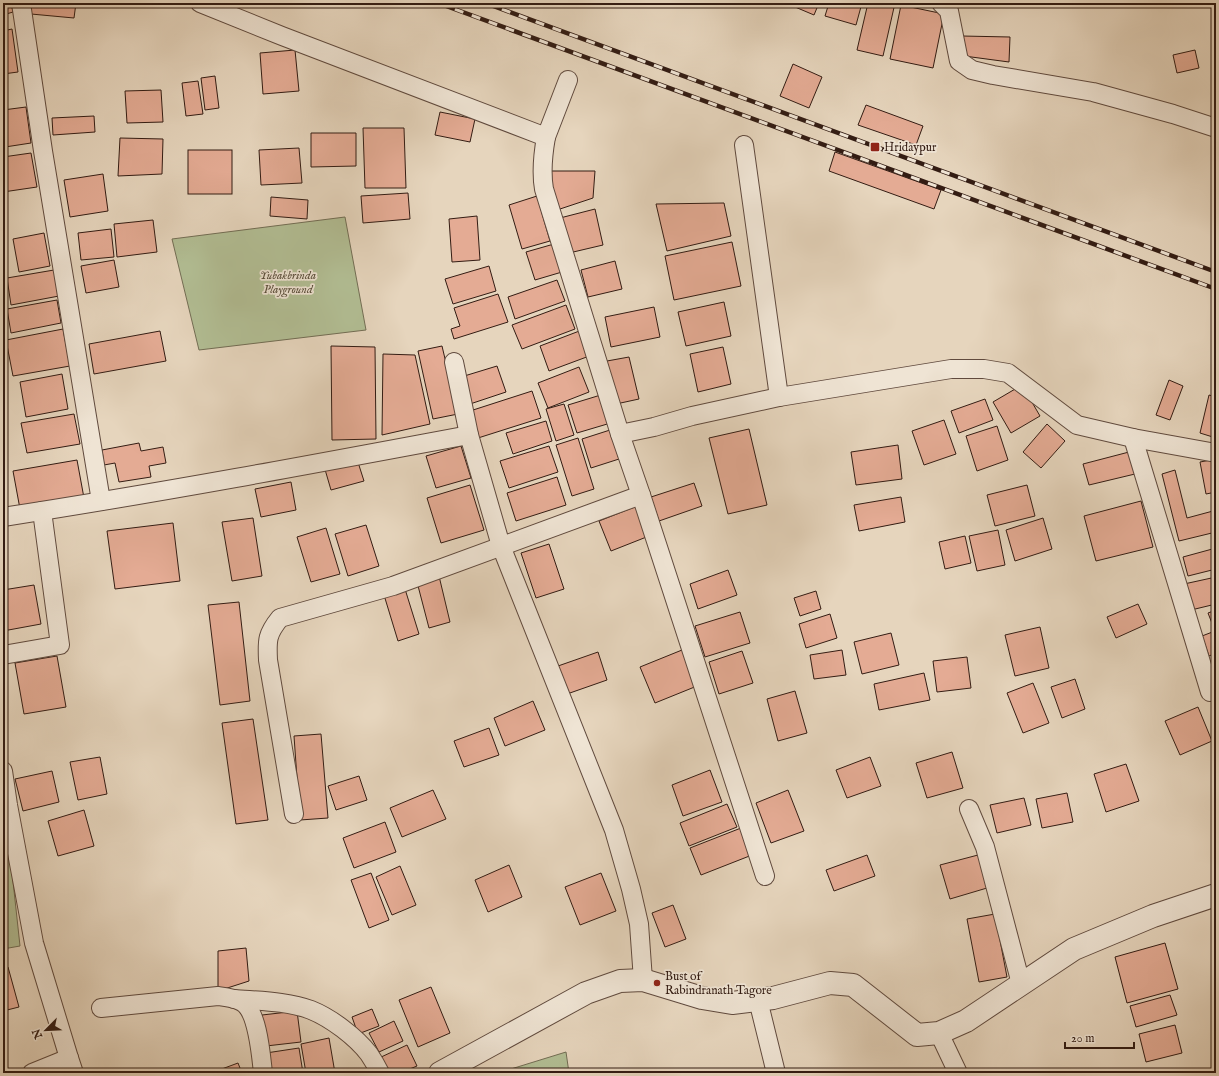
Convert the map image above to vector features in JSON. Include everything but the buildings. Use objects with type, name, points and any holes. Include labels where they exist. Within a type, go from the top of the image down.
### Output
[{"type":"street","points":[[21,3],[43,151],[101,501]]},
{"type":"street","points":[[200,3],[546,137]]},
{"type":"street","points":[[942,3],[949,11],[959,61],[972,70],[1093,92],[1173,114],[1216,128]]},
{"type":"street","points":[[568,80],[546,137],[542,182],[620,434],[765,876]]},
{"type":"street","points":[[744,145],[779,397]]},
{"type":"street","points":[[454,362],[469,435],[501,546],[614,830],[631,889],[639,924],[643,980]]},
{"type":"street","points":[[620,434],[654,427],[692,416],[779,397],[951,369],[984,369],[1008,373],[1077,425],[1133,438],[1216,453]]},
{"type":"street","points":[[3,517],[269,472],[469,435]]},
{"type":"street","points":[[1133,438],[1210,692]]},
{"type":"street","points":[[294,814],[268,660],[267,643],[271,629],[280,618],[393,586],[641,495]]},
{"type":"street","points":[[3,655],[60,645],[42,511]]},
{"type":"street","points":[[3,771],[34,943],[72,1066],[32,1073]]},
{"type":"street","points":[[969,809],[985,848],[1021,984]]},
{"type":"street","points":[[440,1073],[586,993],[620,981],[643,980],[702,998],[732,1003],[758,1000],[830,983],[853,985],[917,1035],[939,1034],[966,1021],[1074,949],[1153,916],[1216,895]]},
{"type":"street","points":[[101,1008],[218,996],[286,1004],[310,1010],[329,1020],[357,1040],[370,1055],[380,1073]]},
{"type":"street","points":[[233,998],[244,1003],[251,1014],[256,1029],[263,1073]]},
{"type":"street","points":[[758,1000],[776,1073]]},
{"type":"street","points":[[939,1034],[958,1073]]},
{"type":"green space","name":"Yubakbrinda Playground","points":[[345,217],[366,330],[199,350],[172,239]]},
{"type":"green space","points":[[3,789],[20,946],[3,949]]},
{"type":"green space","points":[[566,1052],[569,1073],[498,1073]]},
{"type":"railway","points":[[438,3],[1216,289]]},
{"type":"railway","points":[[485,3],[1216,272]]},
{"type":"place","name":"Hridaypur","points":[[875,147]]},
{"type":"place","name":"Bust of Rabindranath Tagore","points":[[657,983]]}]
